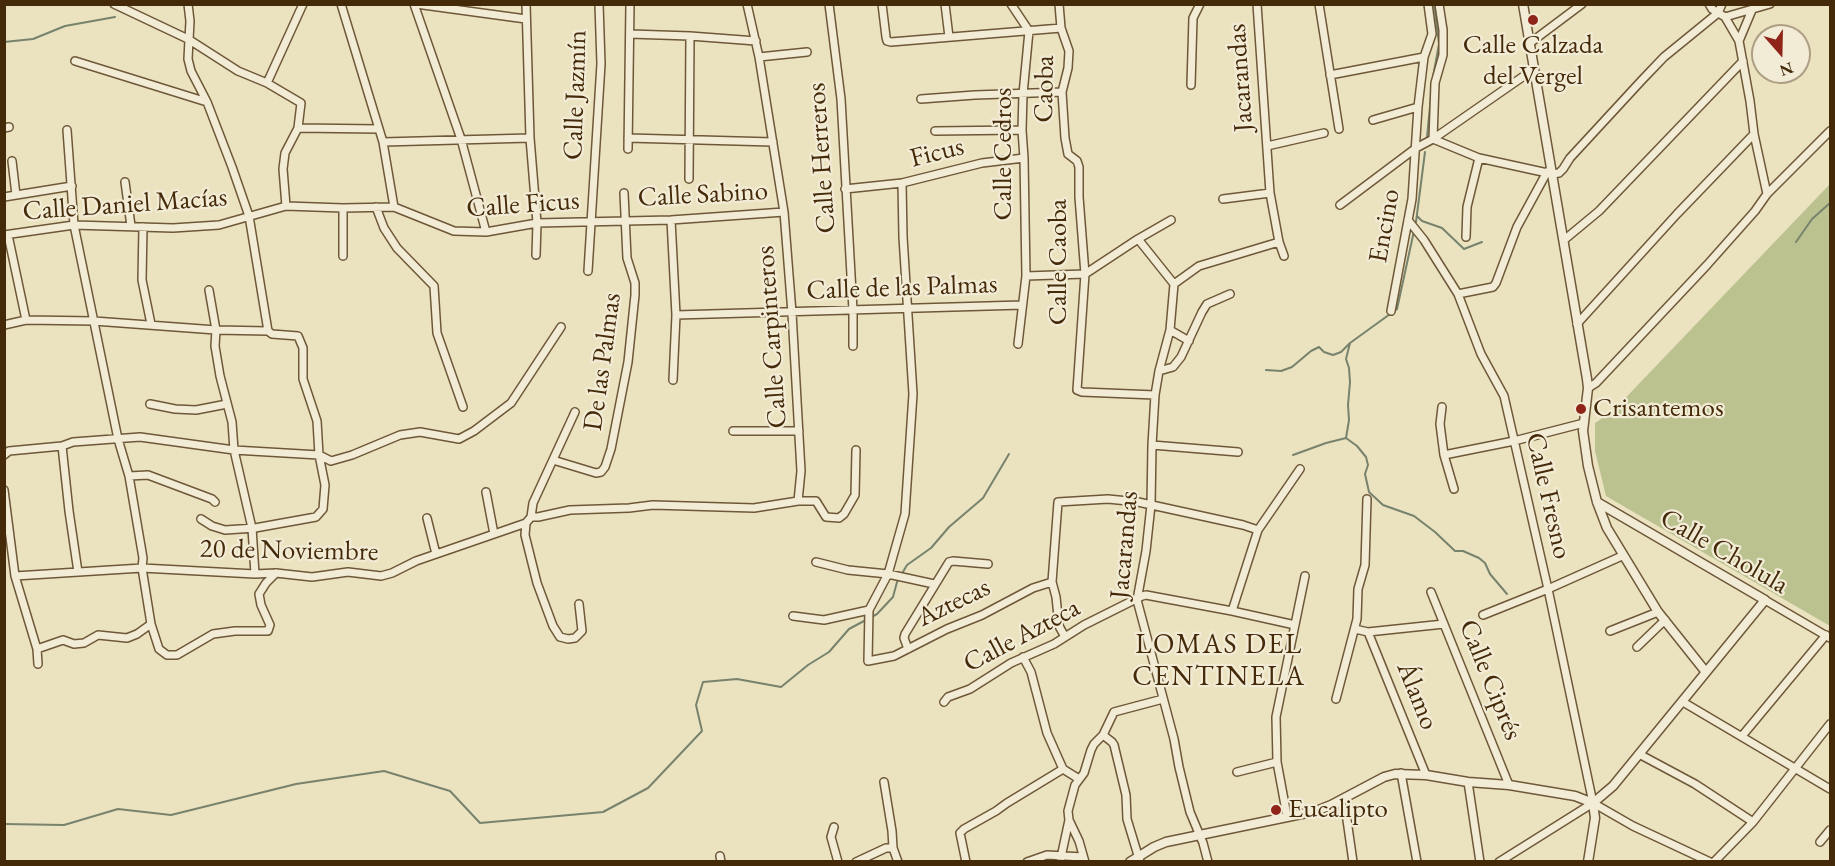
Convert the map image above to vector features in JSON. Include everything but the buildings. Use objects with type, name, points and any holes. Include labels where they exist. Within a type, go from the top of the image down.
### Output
[{"type":"street","points":[[114,4],[188,39],[238,71],[267,83],[301,104],[298,128],[285,153],[283,170],[286,206]]},
{"type":"street","points":[[188,4],[190,21],[188,59],[191,71],[207,102],[249,216],[268,331]]},
{"type":"street","points":[[267,83],[303,4]]},
{"type":"street","points":[[341,4],[382,142],[394,207]]},
{"type":"street","points":[[486,232],[460,139],[415,4],[526,19]]},
{"type":"street","points":[[526,4],[530,138],[537,223],[536,255]]},
{"type":"street","name":"Calle Jazmín","points":[[588,271],[601,64],[598,4]]},
{"type":"street","points":[[628,148],[630,4]]},
{"type":"street","points":[[747,5],[758,4]]},
{"type":"street","name":"Calle Herreros","points":[[829,4],[841,99],[853,346]]},
{"type":"street","points":[[882,4],[888,40],[891,42],[1061,28]]},
{"type":"street","points":[[945,4],[949,37]]},
{"type":"street","points":[[1011,4],[1029,31]]},
{"type":"street","name":"Caoba","points":[[1059,4],[1061,28],[1069,51],[1068,68],[1062,92],[1065,138]]},
{"type":"street","points":[[1191,85],[1193,18],[1200,4]]},
{"type":"street","name":"Jacarandas","points":[[1257,4],[1270,193],[1284,256]]},
{"type":"street","points":[[1319,4],[1339,129]]},
{"type":"street","name":"Encino","points":[[1391,311],[1412,198],[1424,57],[1432,34],[1428,4]]},
{"type":"street","points":[[1433,139],[1435,83],[1443,55],[1443,30],[1438,4]]},
{"type":"street","points":[[1523,4],[1588,388],[1583,431],[1588,466],[1597,502],[1607,528],[1622,556],[1658,612],[1706,671]]},
{"type":"street","points":[[1530,43],[1582,4]]},
{"type":"street","points":[[1709,4],[1721,15],[1739,41],[1754,134],[1767,194]]},
{"type":"street","points":[[1721,15],[1722,4]]},
{"type":"street","points":[[1433,139],[1479,158],[1559,173],[1570,158],[1664,57],[1721,15],[1752,10],[1770,4]]},
{"type":"street","name":"Calle Carpinteros","points":[[747,5],[759,57],[784,212],[801,471],[798,501]]},
{"type":"street","points":[[1739,41],[1752,10]]},
{"type":"street","name":"Calle Cedros","points":[[1018,344],[1026,276],[1022,130],[1029,31]]},
{"type":"street","points":[[630,34],[756,41]]},
{"type":"street","points":[[689,179],[690,36]]},
{"type":"street","points":[[759,57],[807,52]]},
{"type":"street","points":[[1330,75],[1424,57]]},
{"type":"street","points":[[75,61],[207,102]]},
{"type":"street","points":[[1564,240],[1599,211],[1743,61]]},
{"type":"street","points":[[1340,205],[1416,148],[1433,139],[1534,69]]},
{"type":"street","points":[[921,99],[1062,92]]},
{"type":"street","points":[[1373,120],[1418,107]]},
{"type":"street","points":[[298,128],[378,129]]},
{"type":"street","points":[[67,130],[74,225],[118,439],[129,476],[151,624],[159,649],[167,656],[177,655],[213,634],[268,631],[270,625],[261,605],[260,594],[266,583],[276,573]]},
{"type":"street","points":[[935,131],[1022,130]]},
{"type":"street","points":[[1588,388],[1596,383],[1707,265],[1755,211],[1767,194],[1830,131]]},
{"type":"street","points":[[1267,146],[1324,134]]},
{"type":"street","points":[[1577,324],[1677,214],[1754,134]]},
{"type":"street","points":[[382,142],[530,138]]},
{"type":"street","points":[[628,138],[773,142]]},
{"type":"street","name":"Calle Caoba","points":[[1065,138],[1068,154],[1077,161],[1079,167],[1085,274],[1077,390],[1155,395]]},
{"type":"street","name":"Ficus","points":[[902,183],[982,164],[1024,158]]},
{"type":"street","points":[[1466,237],[1467,207],[1479,158]]},
{"type":"street","points":[[12,161],[16,195]]},
{"type":"street","points":[[1458,294],[1493,287],[1517,227],[1550,173]]},
{"type":"street","points":[[125,182],[130,226]]},
{"type":"street","points":[[792,616],[824,620],[869,610],[888,574],[905,514],[913,394],[903,237],[902,183],[845,189]]},
{"type":"street","points":[[4,197],[72,186]]},
{"type":"street","name":"De las Palmas","points":[[553,460],[596,473],[601,472],[605,467],[612,449],[628,362],[635,296],[635,284],[627,258],[624,193]]},
{"type":"street","points":[[1223,199],[1270,193]]},
{"type":"street","name":"Calle Ficus","points":[[249,216],[286,206],[394,207],[454,231],[486,232],[537,223],[625,221]]},
{"type":"street","points":[[376,207],[384,228],[397,248],[434,286],[437,333],[463,407]]},
{"type":"street","points":[[343,208],[343,256]]},
{"type":"street","name":"Calle Sabino","points":[[625,221],[784,212]]},
{"type":"street","name":"Calle Daniel Macías","points":[[6,235],[74,225],[173,228],[219,225],[249,216]]},
{"type":"street","points":[[671,220],[676,315],[674,380]]},
{"type":"street","points":[[1085,274],[1171,220]]},
{"type":"street","name":"Calle Fresno","points":[[1408,220],[1424,240],[1458,294],[1481,354],[1504,396],[1593,803]]},
{"type":"street","points":[[143,227],[142,280],[151,324]]},
{"type":"street","points":[[6,235],[26,320]]},
{"type":"street","points":[[1138,239],[1174,284],[1199,266],[1280,242]]},
{"type":"street","name":"Calle de las Palmas","points":[[1026,276],[1085,274]]},
{"type":"street","name":"Jacarandas","points":[[1174,284],[1170,330],[1155,395],[1151,505],[1146,551],[1137,598],[1174,739],[1190,812],[1208,861]]},
{"type":"street","points":[[209,290],[216,330],[215,346],[220,376],[232,422],[234,450],[252,528],[255,574]]},
{"type":"street","points":[[1159,371],[1173,367],[1181,357],[1208,304],[1230,294]]},
{"type":"street","name":"Calle de las Palmas","points":[[676,315],[1022,305]]},
{"type":"street","points":[[4,325],[26,320],[94,321],[216,330],[268,331],[272,334],[298,336],[303,348],[303,379],[317,421],[319,455],[325,485],[323,509],[316,518],[252,528],[225,530],[201,519]]},
{"type":"street","points":[[4,455],[9,451],[62,446],[74,442],[151,438],[234,450],[319,455],[331,461],[400,435],[420,432],[459,439],[474,431],[510,403],[561,327]]},
{"type":"street","points":[[1170,330],[1189,341]]},
{"type":"street","points":[[150,404],[196,410],[227,404]]},
{"type":"street","points":[[1442,407],[1440,424],[1444,455],[1454,489]]},
{"type":"street","points":[[575,412],[533,503],[525,535],[537,583],[553,626],[560,637],[575,638],[582,631],[579,604]]},
{"type":"street","points":[[1444,455],[1514,441],[1584,423]]},
{"type":"street","points":[[733,431],[799,431]]},
{"type":"street","points":[[1152,445],[1238,452]]},
{"type":"street","points":[[62,446],[78,572]]},
{"type":"street","points":[[798,501],[816,501],[826,517],[839,518],[844,514],[855,495],[856,450]]},
{"type":"street","points":[[1232,611],[1258,530],[1300,469]]},
{"type":"street","points":[[129,476],[148,475],[215,502]]},
{"type":"street","points":[[4,490],[15,576],[37,649],[38,664]]},
{"type":"street","points":[[486,492],[494,534]]},
{"type":"street","points":[[1065,637],[1059,626],[1052,582],[1058,502],[1108,499],[1151,505],[1258,530]]},
{"type":"street","points":[[1336,699],[1357,619],[1358,590],[1365,565],[1367,499]]},
{"type":"street","name":"20 de Noviembre","points":[[15,576],[142,568],[276,573],[312,577],[348,572],[381,576],[529,520],[570,510],[653,505],[754,508],[798,501]]},
{"type":"street","name":"Calle Cholula","points":[[1597,502],[1828,637]]},
{"type":"street","points":[[426,518],[436,554]]},
{"type":"street","points":[[1483,615],[1622,556]]},
{"type":"street","points":[[908,648],[905,643],[905,634],[950,561],[988,564]]},
{"type":"street","name":"Aztecas","points":[[816,562],[848,570],[888,574],[934,585]]},
{"type":"street","points":[[1287,816],[1277,762],[1276,717],[1305,576]]},
{"type":"street","name":"Aztecas","points":[[869,610],[868,661],[894,656],[946,628],[982,615],[1033,588],[1052,582]]},
{"type":"street","name":"Calle Ciprés","points":[[1431,592],[1509,785]]},
{"type":"street","name":"Calle Azteca","points":[[944,702],[948,697],[970,689],[989,675],[1054,644],[1084,625],[1146,595],[1295,625]]},
{"type":"street","points":[[1499,861],[1593,803],[1608,791],[1765,600]]},
{"type":"street","points":[[1610,631],[1658,612]]},
{"type":"street","points":[[1637,647],[1665,620]]},
{"type":"street","points":[[37,649],[63,640],[74,644],[84,643],[98,635],[127,638],[151,624]]},
{"type":"street","points":[[1354,629],[1368,632],[1444,624]]},
{"type":"street","name":"Álamo","points":[[1368,632],[1426,775]]},
{"type":"street","points":[[1742,736],[1828,637]]},
{"type":"street","points":[[1023,657],[1031,672],[1047,733],[1064,769],[1079,779]]},
{"type":"street","points":[[1084,859],[1069,820],[1068,811],[1075,784],[1084,773],[1094,744],[1103,735],[1114,712],[1163,699]]},
{"type":"street","points":[[1683,702],[1830,789]]},
{"type":"street","points":[[1130,861],[1139,859],[1166,842],[1316,811],[1384,777],[1401,773],[1509,785],[1575,796],[1593,803],[1633,826],[1712,861],[1753,822],[1830,724]]},
{"type":"street","points":[[1103,735],[1114,745],[1126,795],[1127,819],[1139,859]]},
{"type":"street","points":[[1639,754],[1695,784],[1753,822]]},
{"type":"street","points":[[1237,772],[1277,762]]},
{"type":"street","points":[[966,861],[960,833],[964,829],[1064,769]]},
{"type":"street","points":[[1401,773],[1417,861]]},
{"type":"street","points":[[884,782],[892,831],[892,848],[897,861]]},
{"type":"street","points":[[1468,782],[1480,861]]},
{"type":"street","points":[[1340,801],[1346,813],[1353,861]]},
{"type":"street","points":[[1588,861],[1595,818],[1593,803]]},
{"type":"street","points":[[1060,859],[1069,820]]},
{"type":"street","points":[[834,827],[831,837],[838,861]]},
{"type":"street","points":[[1820,842],[1830,830]]},
{"type":"street","points":[[856,861],[886,848],[892,848]]},
{"type":"street","points":[[1026,861],[1047,855],[1060,859],[1071,855],[1084,859]]},
{"type":"green space","points":[[1830,184],[1830,626],[1606,496],[1595,451],[1595,423],[1612,412]]},
{"type":"waterway","points":[[1433,77],[1439,44],[1434,4]]},
{"type":"waterway","points":[[4,42],[33,39],[65,26],[115,17]]},
{"type":"waterway","points":[[1427,137],[1432,86]]},
{"type":"waterway","points":[[1416,222],[1425,152]]},
{"type":"waterway","points":[[1796,242],[1812,219],[1830,203]]},
{"type":"waterway","points":[[1417,216],[1422,221],[1442,228],[1464,249],[1482,242]]},
{"type":"waterway","points":[[1266,370],[1281,371],[1292,367],[1319,347],[1324,352],[1333,355],[1341,352],[1397,309],[1414,231]]},
{"type":"waterway","points":[[1350,343],[1346,359],[1350,382],[1346,438],[1366,457],[1368,465],[1365,474],[1369,492],[1383,505],[1414,516],[1455,551],[1463,551],[1479,558],[1507,594]]},
{"type":"waterway","points":[[1293,455],[1346,438]]},
{"type":"waterway","points":[[4,824],[64,825],[118,809],[171,815],[296,784],[384,771],[450,791],[480,823],[603,812],[648,788],[702,731],[696,705],[703,682],[737,679],[781,687],[808,665],[829,652],[849,629],[877,614],[893,597],[897,582],[907,565],[931,548],[949,527],[983,498],[1009,454]]},
{"type":"place","name":"Calle Calzada del Vergel","points":[[1533,20]]},
{"type":"place","name":"Crisantemos","points":[[1581,409]]},
{"type":"place","name":"Eucalipto","points":[[1276,810]]},
{"type":"district","name":"LOMAS DEL CENTINELA","points":[[1219,661]]}]
